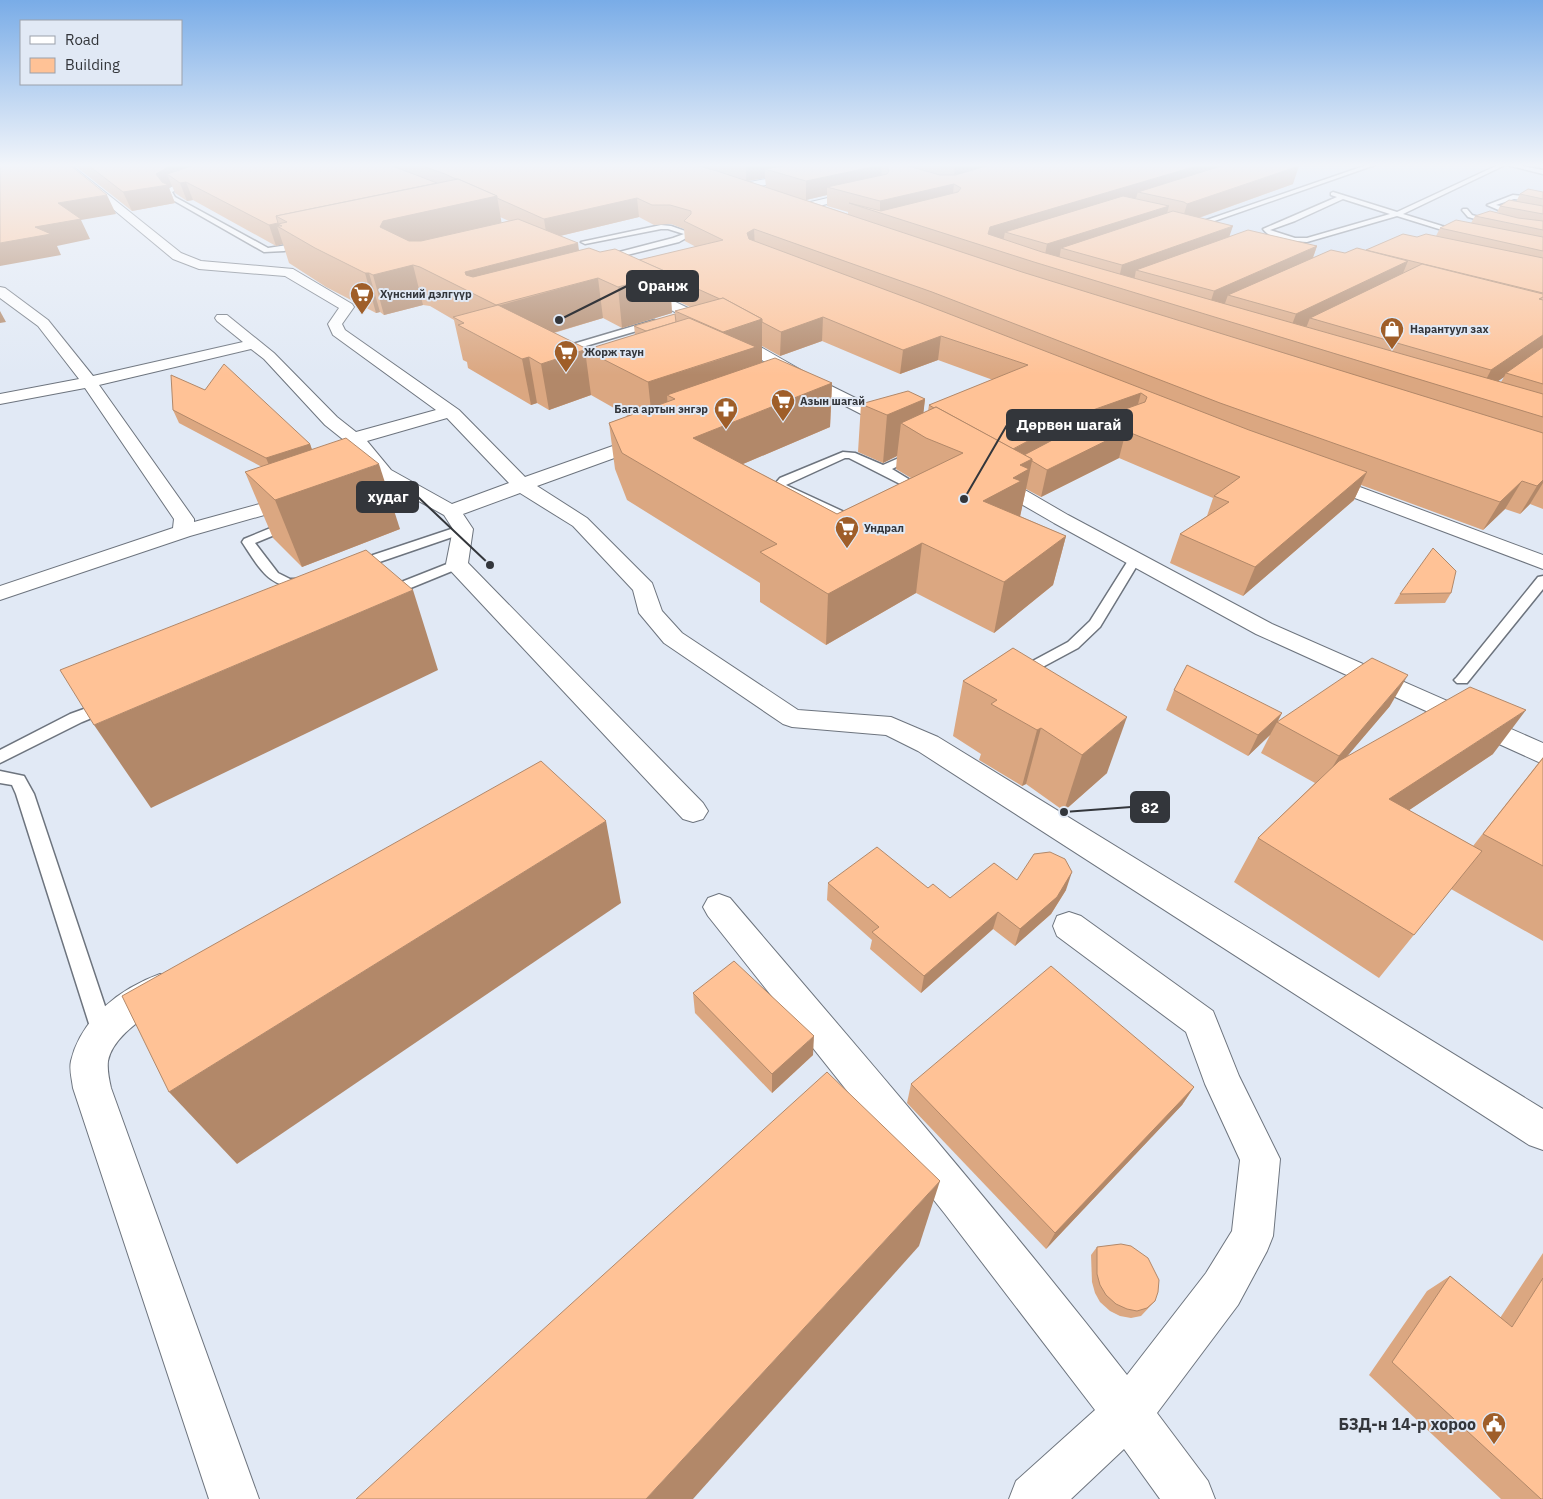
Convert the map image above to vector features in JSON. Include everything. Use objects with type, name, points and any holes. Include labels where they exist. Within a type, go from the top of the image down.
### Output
[{"type":"street","points":[[151,235],[177,256],[199,265],[288,272],[347,307],[335,324],[338,332],[449,412],[522,485],[580,522],[644,588],[651,613],[672,638],[792,718],[891,726],[928,744],[1543,1131]]},
{"type":"street","points":[[603,270],[689,313],[725,337],[922,441]]},
{"type":"street","points":[[0,291],[43,323],[89,382],[184,519],[182,532]]},
{"type":"street","points":[[222,318],[269,356],[332,421],[361,445],[384,474],[451,511],[463,529],[457,564],[693,811]]},
{"type":"street","points":[[0,399],[89,382],[255,344]]},
{"type":"street","points":[[790,388],[808,381]]},
{"type":"street","points":[[353,439],[449,412]]},
{"type":"street","points":[[451,511],[660,435]]},
{"type":"street","points":[[977,470],[1007,483],[1135,560],[1264,629],[1543,754]]},
{"type":"street","points":[[1305,472],[1543,562]]},
{"type":"street","points":[[364,480],[384,474]]},
{"type":"street","points":[[0,593],[182,532],[316,494]]},
{"type":"street","points":[[719,907],[1062,1326],[1128,1412],[1190,1499]]},
{"type":"street","points":[[1034,1499],[1128,1412],[1222,1289],[1252,1236],[1260,1159],[1224,1084],[1200,1022],[1069,926]]},
{"type":"street","points":[[187,972],[145,997],[103,1033],[89,1062],[92,1088],[234,1499]]},
{"type":"lane","points":[[240,235],[267,250],[284,249],[312,243]]},
{"type":"lane","points":[[585,242],[621,235]]},
{"type":"lane","points":[[603,270],[687,235]]},
{"type":"lane","points":[[1278,235],[1307,240],[1325,235]]},
{"type":"lane","points":[[600,362],[574,349],[576,346],[689,313]]},
{"type":"lane","points":[[883,469],[922,441]]},
{"type":"lane","points":[[869,517],[854,521],[779,486],[784,480],[843,455],[851,455],[883,469],[914,486],[914,491],[899,500]]},
{"type":"lane","points":[[303,518],[248,542],[274,576],[288,583],[307,582],[316,579]]},
{"type":"lane","points":[[344,570],[463,529]]},
{"type":"lane","points":[[1007,681],[1073,645],[1095,624],[1135,560]]},
{"type":"lane","points":[[375,597],[457,564]]},
{"type":"lane","points":[[1462,680],[1543,580]]},
{"type":"lane","points":[[0,756],[76,718],[121,700]]},
{"type":"lane","points":[[0,777],[18,780],[25,794],[103,1033]]},
{"type":"shaded area","points":[[1072,235],[1543,235],[1543,448]]},
{"type":"building","points":[[0,235],[46,235],[0,243]]},
{"type":"building","points":[[292,235],[396,235],[409,241],[421,241],[448,235],[558,235],[578,243],[465,272],[466,275],[473,277],[589,248],[600,252],[615,249],[669,273],[618,287],[598,278],[496,305],[420,267],[413,265],[373,275],[365,273]]},
{"type":"building","points":[[713,235],[748,235],[749,239],[921,303],[1249,430],[1367,472],[1255,567],[1180,534],[1229,502],[1214,496],[1240,477],[1126,431],[1047,470],[1024,455],[1083,424],[1145,402],[1147,397],[1141,393],[1073,417],[1013,449],[929,405],[1028,365],[941,336],[903,350],[823,317],[781,332],[762,322],[762,319],[723,298],[720,299],[669,276],[669,273],[639,260],[723,240]]},
{"type":"building","points":[[771,235],[910,235],[1022,272],[1543,433],[1543,480],[1537,486],[1522,481],[1500,502],[1220,403],[932,292]]},
{"type":"building","points":[[949,235],[991,235],[1042,252],[1543,394],[1543,417]]},
{"type":"building","points":[[1015,235],[1076,235],[1047,244]]},
{"type":"building","points":[[1100,235],[1208,235],[1122,265],[1061,248]]},
{"type":"building","points":[[1234,235],[1269,235],[1317,246],[1214,291],[1136,270]]},
{"type":"building","points":[[1401,235],[1417,237],[1431,235],[1543,258],[1543,293],[1366,250]]},
{"type":"building","points":[[1471,235],[1533,235],[1543,237],[1543,251]]},
{"type":"building","points":[[1357,248],[1408,261],[1296,314],[1228,295],[1331,250],[1345,253]]},
{"type":"building","points":[[1422,264],[1543,294],[1543,297],[1539,299],[1543,300],[1543,335],[1491,370],[1310,318]]},
{"type":"building","points":[[723,298],[762,319],[723,332],[675,311]]},
{"type":"building","points":[[498,305],[587,349],[541,364],[529,357],[522,359],[458,325],[464,323],[453,317]]},
{"type":"building","points":[[675,314],[676,322],[646,331],[634,326]]},
{"type":"building","points":[[689,318],[756,347],[648,382],[585,350]]},
{"type":"building","points":[[1543,347],[1543,384],[1506,373]]},
{"type":"building","points":[[775,358],[832,383],[693,438],[837,514],[963,453],[926,438],[901,423],[936,407],[1032,459],[1020,465],[1029,469],[1013,478],[1021,481],[983,501],[1066,536],[1004,582],[922,543],[828,594],[760,552],[777,544],[622,453],[609,423],[675,399],[667,395]]},
{"type":"building","points":[[224,364],[310,444],[266,458],[173,410],[171,375],[205,390]]},
{"type":"building","points":[[908,391],[925,399],[887,415],[861,404]]},
{"type":"building","points":[[346,438],[379,464],[275,500],[245,472]]},
{"type":"building","points":[[1433,548],[1456,571],[1451,593],[1400,594]]},
{"type":"building","points":[[366,550],[413,590],[94,725],[60,670]]},
{"type":"building","points":[[1013,648],[1127,717],[1082,755],[1041,728],[1037,730],[991,704],[997,700],[963,681]]},
{"type":"building","points":[[1372,658],[1408,675],[1339,756],[1277,722]]},
{"type":"building","points":[[1187,665],[1282,713],[1258,735],[1174,690]]},
{"type":"building","points":[[1470,687],[1526,710],[1389,799],[1482,851],[1414,935],[1258,838],[1339,761]]},
{"type":"building","points":[[1543,758],[1543,866],[1483,834]]},
{"type":"building","points":[[541,761],[606,821],[169,1092],[122,996]]},
{"type":"building","points":[[877,847],[928,888],[933,884],[950,898],[994,863],[1017,880],[1034,854],[1050,852],[1065,859],[1072,872],[1057,897],[1020,929],[998,912],[924,976],[872,932],[879,927],[828,883]]},
{"type":"building","points":[[734,961],[814,1036],[772,1074],[693,993]]},
{"type":"building","points":[[1051,966],[1194,1087],[1055,1233],[911,1084]]},
{"type":"building","points":[[827,1072],[940,1181],[646,1499],[356,1499]]},
{"type":"building","points":[[1121,1244],[1131,1246],[1148,1258],[1159,1280],[1155,1301],[1147,1308],[1137,1311],[1116,1304],[1106,1295],[1100,1285],[1097,1274],[1097,1247]]},
{"type":"building","name":"БЗД-н 14-р хороо","points":[[1450,1276],[1512,1327],[1543,1278],[1543,1499],[1392,1362]]},
{"type":"place","name":"Хүнсний дэлгүүр","points":[[362,315]]},
{"type":"place","name":"Оранж","points":[[559,320]]},
{"type":"place","name":"Нарантуул зах","points":[[1392,350]]},
{"type":"place","name":"Жорж таун","points":[[566,373]]},
{"type":"place","name":"Азын шагай","points":[[783,422]]},
{"type":"place","name":"Бага артын энгэр","points":[[726,430]]},
{"type":"place","name":"Дөрвөн шагай","points":[[964,499]]},
{"type":"place","name":"Ундрал","points":[[847,549]]},
{"type":"place","name":"худаг","points":[[490,565]]},
{"type":"place","name":"82","points":[[1064,812]]},
{"type":"place","name":"БЗД-н 14-р хороо","points":[[1494,1445]]}]
